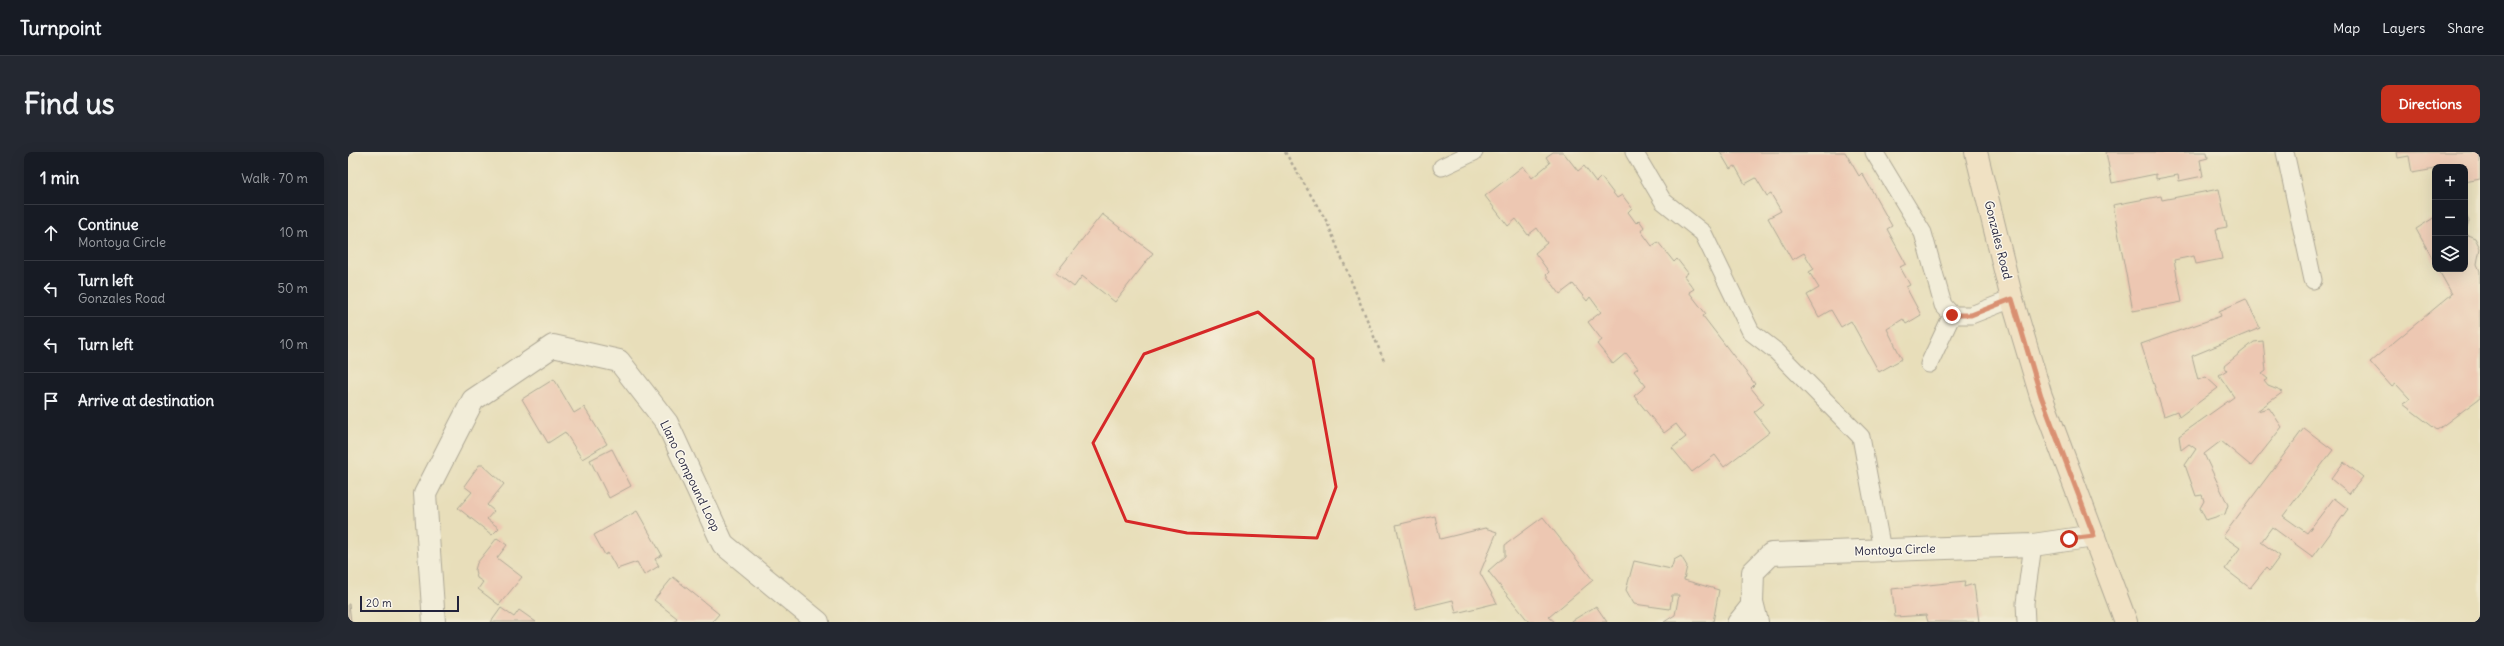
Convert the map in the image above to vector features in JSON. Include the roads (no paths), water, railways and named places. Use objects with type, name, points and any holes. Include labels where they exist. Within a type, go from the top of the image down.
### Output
[{"type":"street","name":"Gonzales Road","points":[[1976,152],[2012,299],[2041,396],[2126,622]]},
{"type":"street","name":"Llano Compound Loop","points":[[434,622],[425,494],[473,400],[553,346],[619,362],[667,423],[723,544],[818,622]]},
{"type":"street","name":"Montoya Circle","points":[[1754,612],[1753,572],[1771,554],[2033,545],[2094,536]]},
{"type":"lane","points":[[1442,167],[1474,152]]},
{"type":"lane","points":[[1634,152],[1663,201],[1703,234],[1751,332],[1777,352],[1861,437],[1882,550]]},
{"type":"lane","points":[[1874,152],[1923,233],[1943,305],[1952,315],[1971,315],[2012,299]]},
{"type":"lane","points":[[2284,152],[2313,280]]},
{"type":"lane","points":[[1929,364],[1952,315]]},
{"type":"lane","points":[[2026,622],[2025,603],[2033,545]]},
{"type":"lane","points":[[1736,622],[1754,612]]}]
